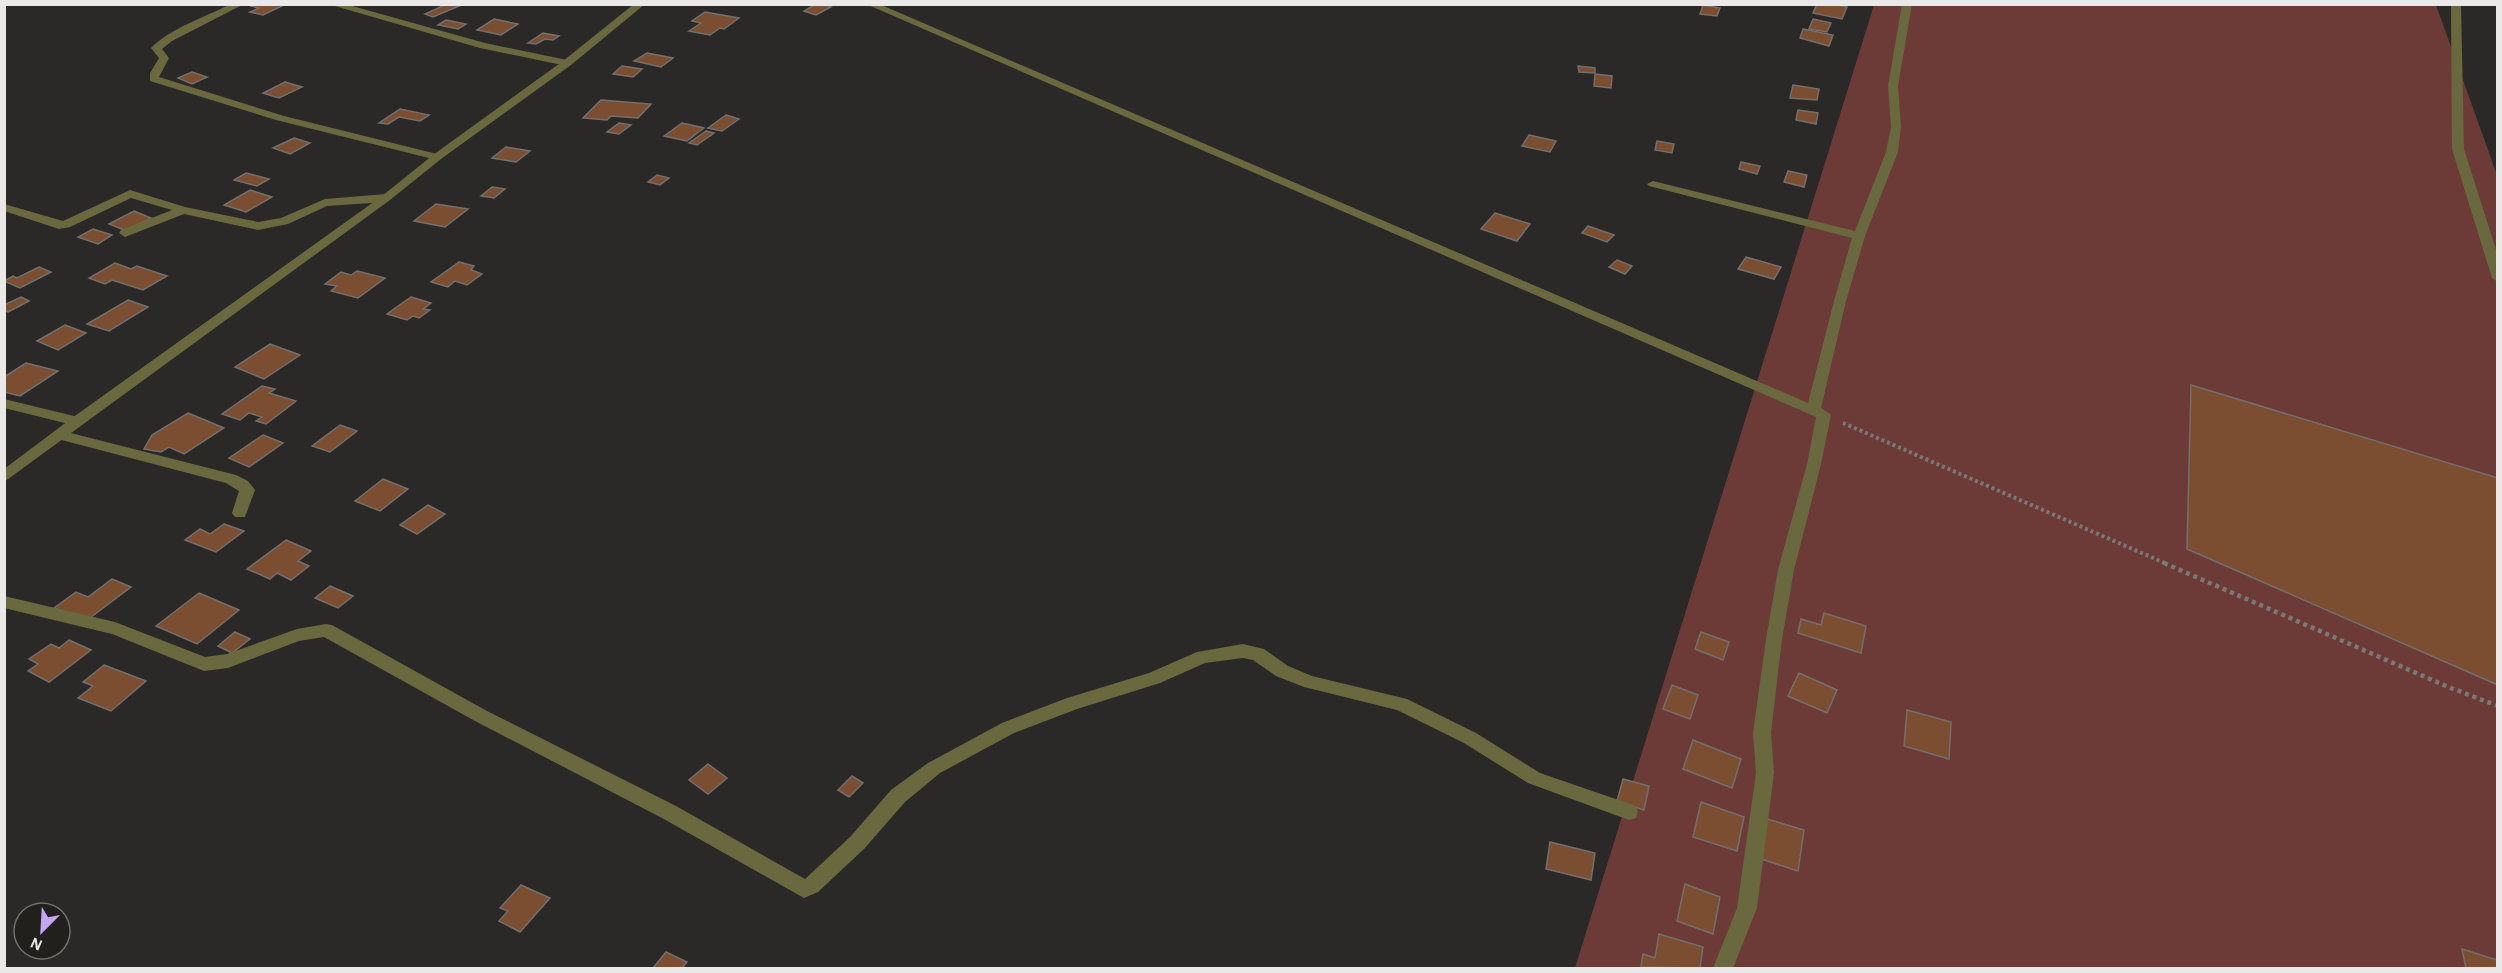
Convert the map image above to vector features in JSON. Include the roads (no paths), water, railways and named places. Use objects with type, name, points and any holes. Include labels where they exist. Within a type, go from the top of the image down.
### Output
[{"type":"street","points":[[240,4],[168,39],[156,48],[164,58],[164,63],[155,72],[154,78],[280,118],[437,157]]},
{"type":"street","points":[[332,4],[484,46],[567,63]]},
{"type":"street","points":[[4,477],[77,421],[386,198],[437,157],[567,63],[641,4]]},
{"type":"street","points":[[870,4],[1819,412]]},
{"type":"street","points":[[1723,969],[1747,908],[1765,773],[1762,733],[1774,639],[1786,570],[1814,464],[1819,412],[1840,301],[1859,236],[1892,152],[1896,128],[1893,86],[1907,4]]},
{"type":"street","points":[[2456,4],[2458,149],[2498,278]]},
{"type":"street","points":[[1653,184],[1859,236]]},
{"type":"street","points":[[4,207],[59,225],[71,223],[130,194],[183,210],[258,226],[284,221],[325,203],[386,198]]},
{"type":"street","points":[[125,233],[183,210]]},
{"type":"street","points":[[4,403],[77,421]]},
{"type":"street","points":[[58,435],[243,484],[247,490],[240,513]]},
{"type":"street","points":[[4,602],[115,628],[204,664],[228,661],[297,634],[326,630],[481,716],[669,813],[804,889],[811,886],[857,843],[898,796],[934,768],[1008,728],[1052,711],[1154,678],[1203,657],[1243,651],[1258,654],[1282,670],[1310,682],[1401,704],[1470,738],[1534,778],[1629,812]]}]
